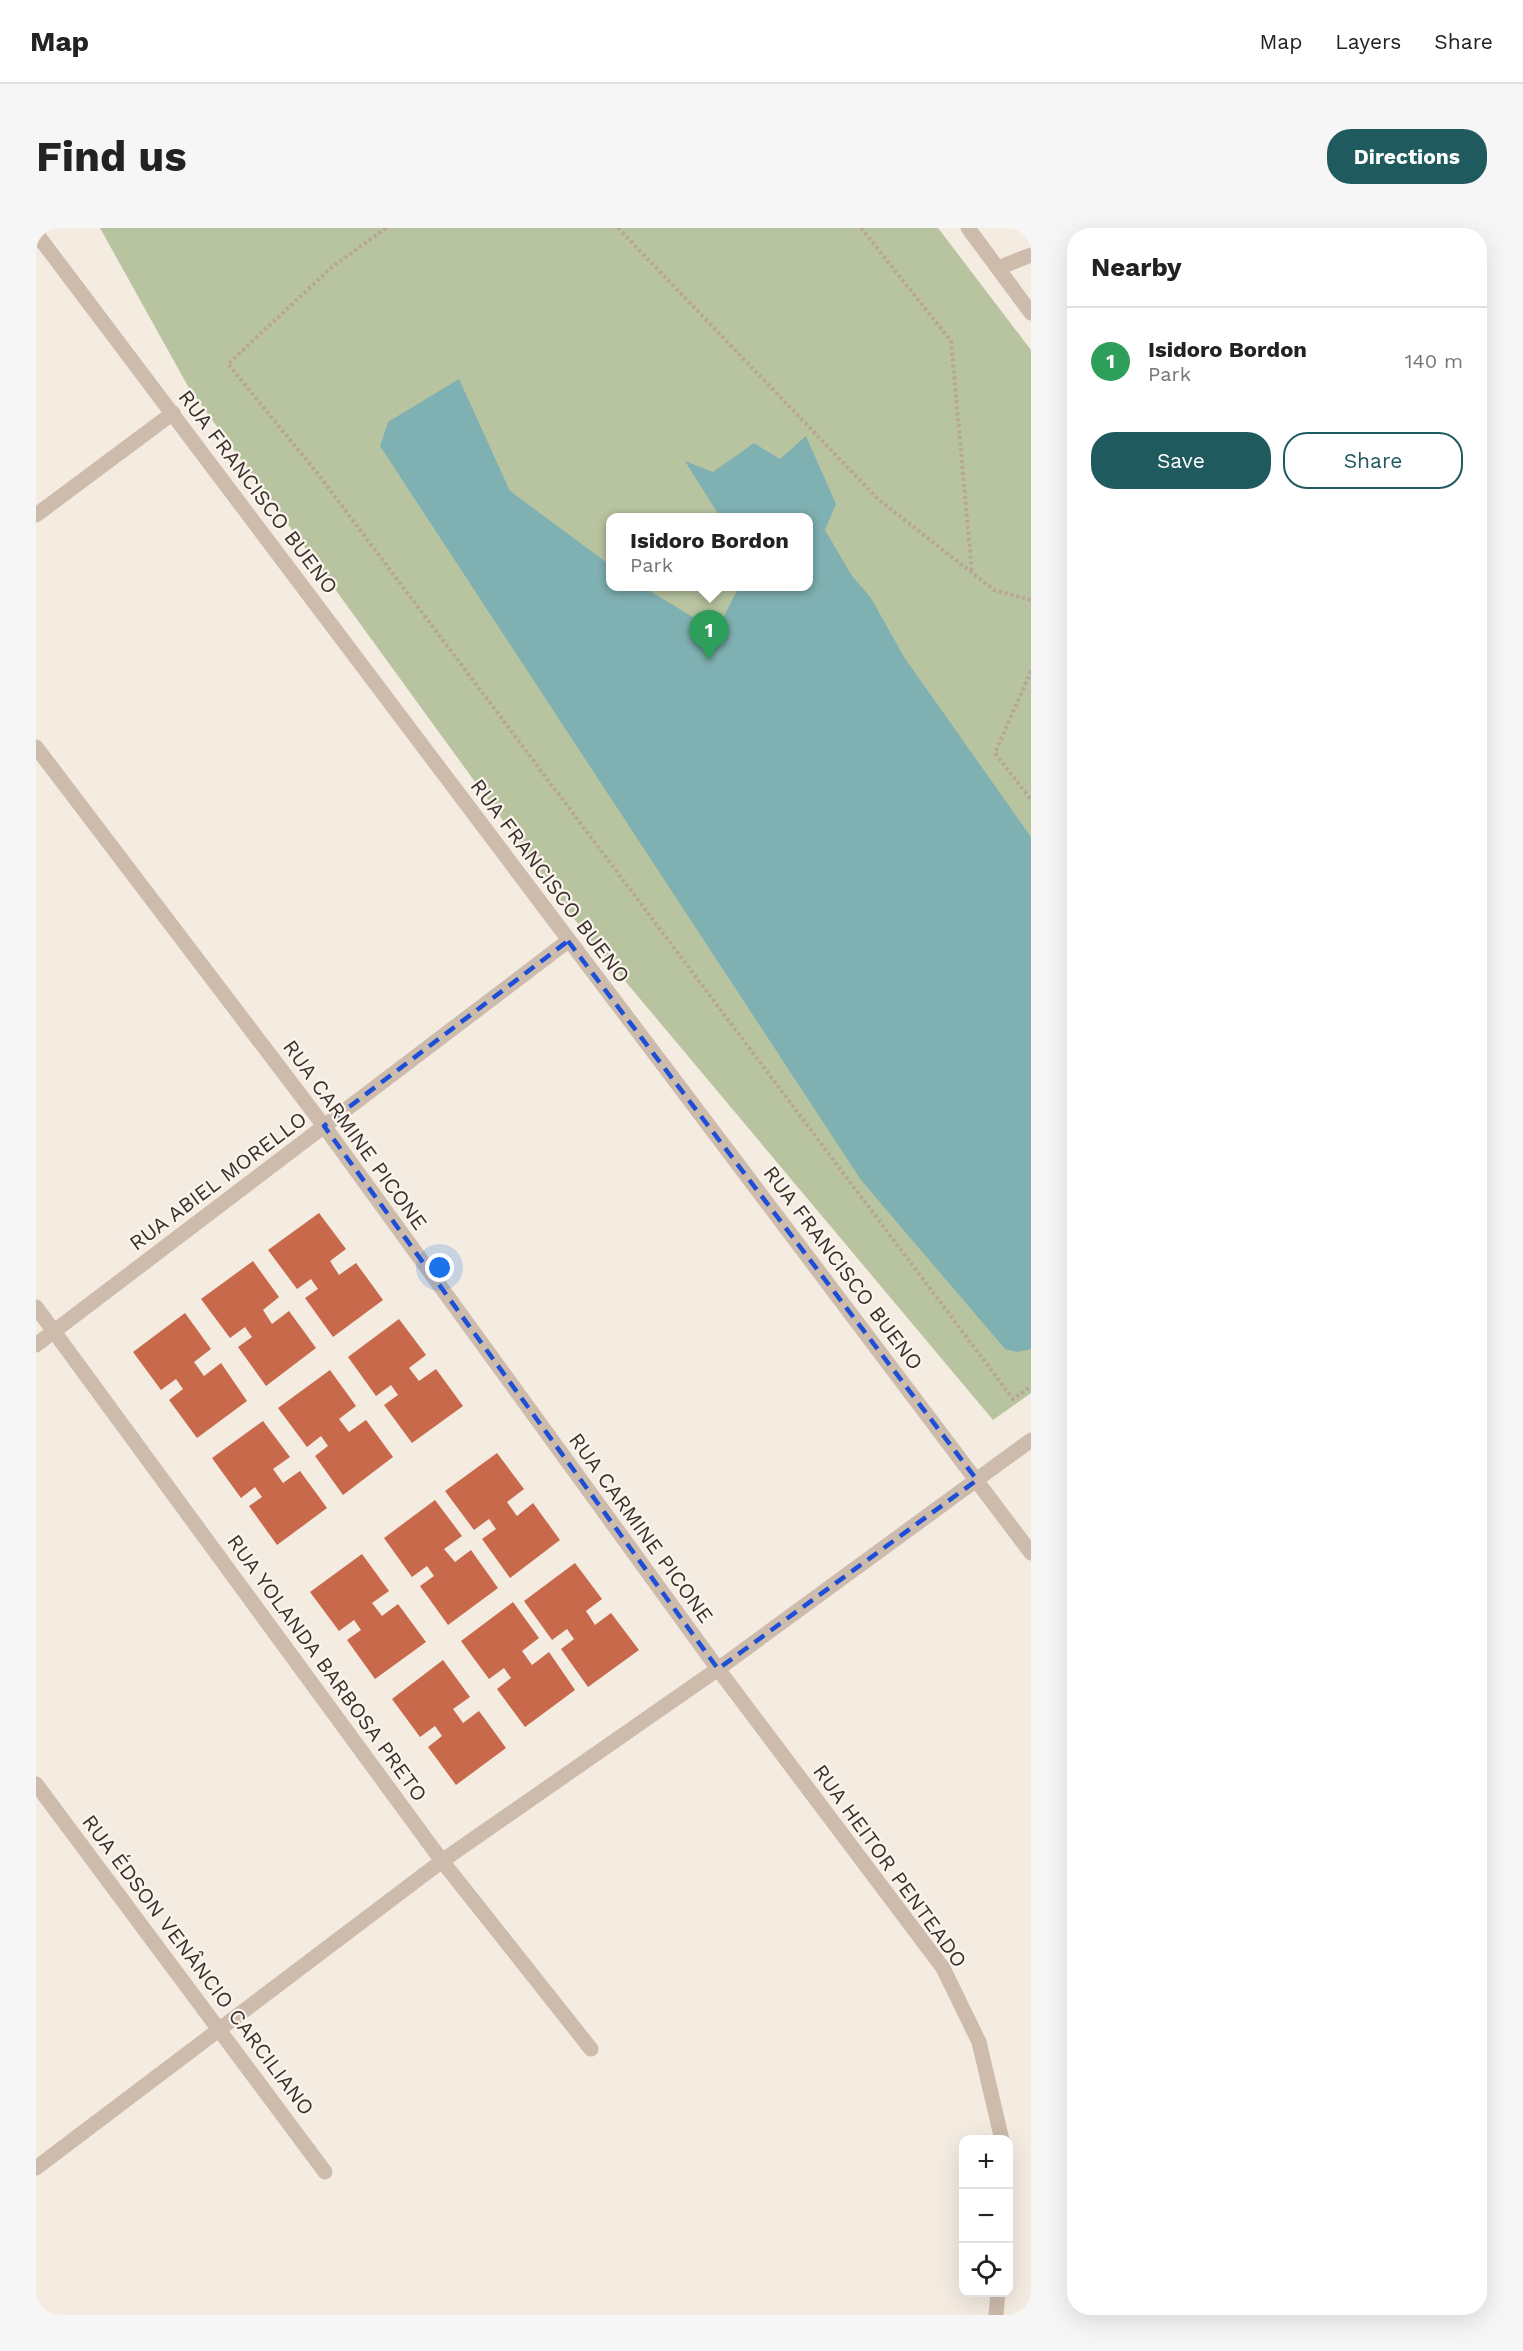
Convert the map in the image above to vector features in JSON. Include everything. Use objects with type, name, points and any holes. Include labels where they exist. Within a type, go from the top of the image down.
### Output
[{"type":"street","points":[[968,228],[1031,313]]},
{"type":"street","name":"RUA FRANCISCO BUENO","points":[[36,233],[1031,1554]]},
{"type":"street","points":[[998,268],[1031,255]]},
{"type":"street","points":[[36,516],[173,413]]},
{"type":"street","name":"RUA CARMINE PICONE","points":[[36,747],[324,1126],[718,1669]]},
{"type":"street","name":"RUA ABIEL MORELLO","points":[[36,1345],[568,941]]},
{"type":"street","name":"RUA YOLANDA BARBOSA PRETO","points":[[36,1307],[442,1861],[591,2049]]},
{"type":"street","points":[[36,2168],[442,1861],[718,1669],[1031,1440]]},
{"type":"street","name":"RUA HEITOR PENTEADO","points":[[718,1669],[943,1968],[980,2042],[1001,2135]]},
{"type":"street","name":"RUA ÉDSON VENÂNCIO CARCILIANO","points":[[36,1784],[325,2172]]},
{"type":"street","points":[[996,2315],[998,2297]]},
{"type":"path","points":[[386,228],[332,267],[228,364],[318,474],[1013,1399],[1031,1386]]},
{"type":"path","points":[[618,228],[878,499],[994,590],[1031,600]]},
{"type":"path","points":[[861,228],[951,341],[972,573]]},
{"type":"path","points":[[1031,671],[995,753],[1031,800]]},
{"type":"highlighted area","points":[[568,941],[977,1480],[718,1669],[324,1126]]},
{"type":"green space","points":[[100,228],[938,228],[1031,350],[1031,1393],[993,1420],[584,932],[189,388]]},
{"type":"water","points":[[459,379],[510,491],[606,562],[606,591],[650,591],[716,631],[737,591],[813,591],[813,513],[718,513],[685,461],[713,472],[754,443],[780,459],[806,436],[836,504],[825,530],[852,576],[871,598],[904,657],[1031,837],[1031,1349],[1017,1352],[1005,1349],[861,1180],[380,446],[388,422]]},
{"type":"building","points":[[319,1213],[346,1249],[330,1261],[339,1275],[356,1263],[383,1300],[333,1337],[305,1298],[318,1289],[311,1279],[297,1289],[268,1250]]},
{"type":"building","points":[[253,1261],[279,1297],[263,1310],[272,1324],[289,1311],[316,1348],[266,1386],[238,1347],[252,1337],[245,1327],[230,1338],[201,1299]]},
{"type":"building","points":[[185,1313],[211,1349],[194,1362],[204,1376],[221,1363],[247,1401],[197,1438],[169,1400],[183,1389],[176,1379],[161,1390],[133,1352]]},
{"type":"building","points":[[399,1319],[426,1355],[409,1368],[419,1381],[436,1369],[463,1406],[412,1443],[384,1405],[398,1395],[391,1385],[376,1396],[348,1357]]},
{"type":"building","points":[[330,1370],[356,1406],[339,1419],[349,1432],[366,1420],[393,1457],[343,1495],[315,1456],[328,1446],[321,1436],[307,1447],[278,1408]]},
{"type":"building","points":[[263,1421],[290,1457],[273,1469],[283,1483],[300,1471],[327,1508],[277,1545],[249,1506],[262,1497],[255,1487],[241,1498],[212,1458]]},
{"type":"building","points":[[497,1453],[524,1489],[507,1502],[517,1516],[533,1503],[560,1540],[510,1578],[482,1539],[496,1529],[489,1519],[474,1530],[445,1491]]},
{"type":"building","points":[[435,1500],[462,1536],[444,1549],[455,1562],[471,1550],[498,1588],[448,1625],[420,1586],[434,1576],[427,1566],[412,1577],[384,1538]]},
{"type":"building","points":[[362,1554],[389,1591],[372,1603],[382,1616],[398,1604],[426,1642],[375,1679],[347,1640],[361,1630],[354,1620],[339,1631],[310,1592]]},
{"type":"building","points":[[575,1563],[602,1599],[586,1611],[595,1625],[611,1613],[639,1650],[588,1687],[561,1649],[574,1639],[567,1629],[552,1640],[524,1601]]},
{"type":"building","points":[[513,1602],[539,1638],[522,1651],[532,1665],[549,1652],[575,1690],[525,1727],[497,1689],[511,1678],[504,1668],[489,1679],[461,1641]]},
{"type":"building","points":[[443,1660],[470,1697],[453,1709],[463,1723],[479,1711],[506,1748],[456,1785],[428,1747],[442,1736],[435,1726],[420,1737],[392,1699]]},
{"type":"place","name":"Isidoro Bordon","points":[[709,660]]}]
